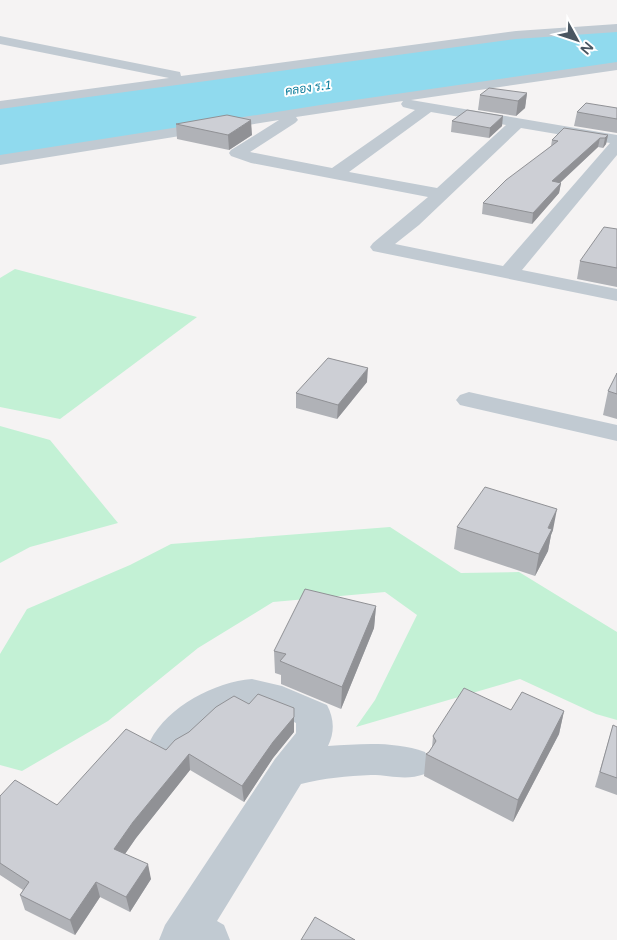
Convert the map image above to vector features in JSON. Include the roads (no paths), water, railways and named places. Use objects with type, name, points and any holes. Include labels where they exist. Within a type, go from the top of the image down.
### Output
[{"type":"street","points":[[0,103],[17,103],[516,35],[617,28]]},
{"type":"street","points":[[0,40],[193,78]]},
{"type":"street","points":[[0,160],[617,66]]},
{"type":"street","points":[[406,104],[617,140]]},
{"type":"street","points":[[335,174],[427,108]]},
{"type":"street","points":[[294,116],[237,154],[441,194]]},
{"type":"street","points":[[518,124],[380,247],[617,295]]},
{"type":"street","points":[[508,273],[617,145]]},
{"type":"street","points":[[470,400],[617,433]]},
{"type":"street","points":[[169,741],[196,714],[225,696],[251,693],[287,701],[314,715],[314,737],[288,771],[193,936]]},
{"type":"street","points":[[288,771],[322,762],[373,759],[412,764]]},
{"type":"water","name":"คลอง ร.1","points":[[617,29],[617,63],[0,158],[0,108],[523,36]]}]
